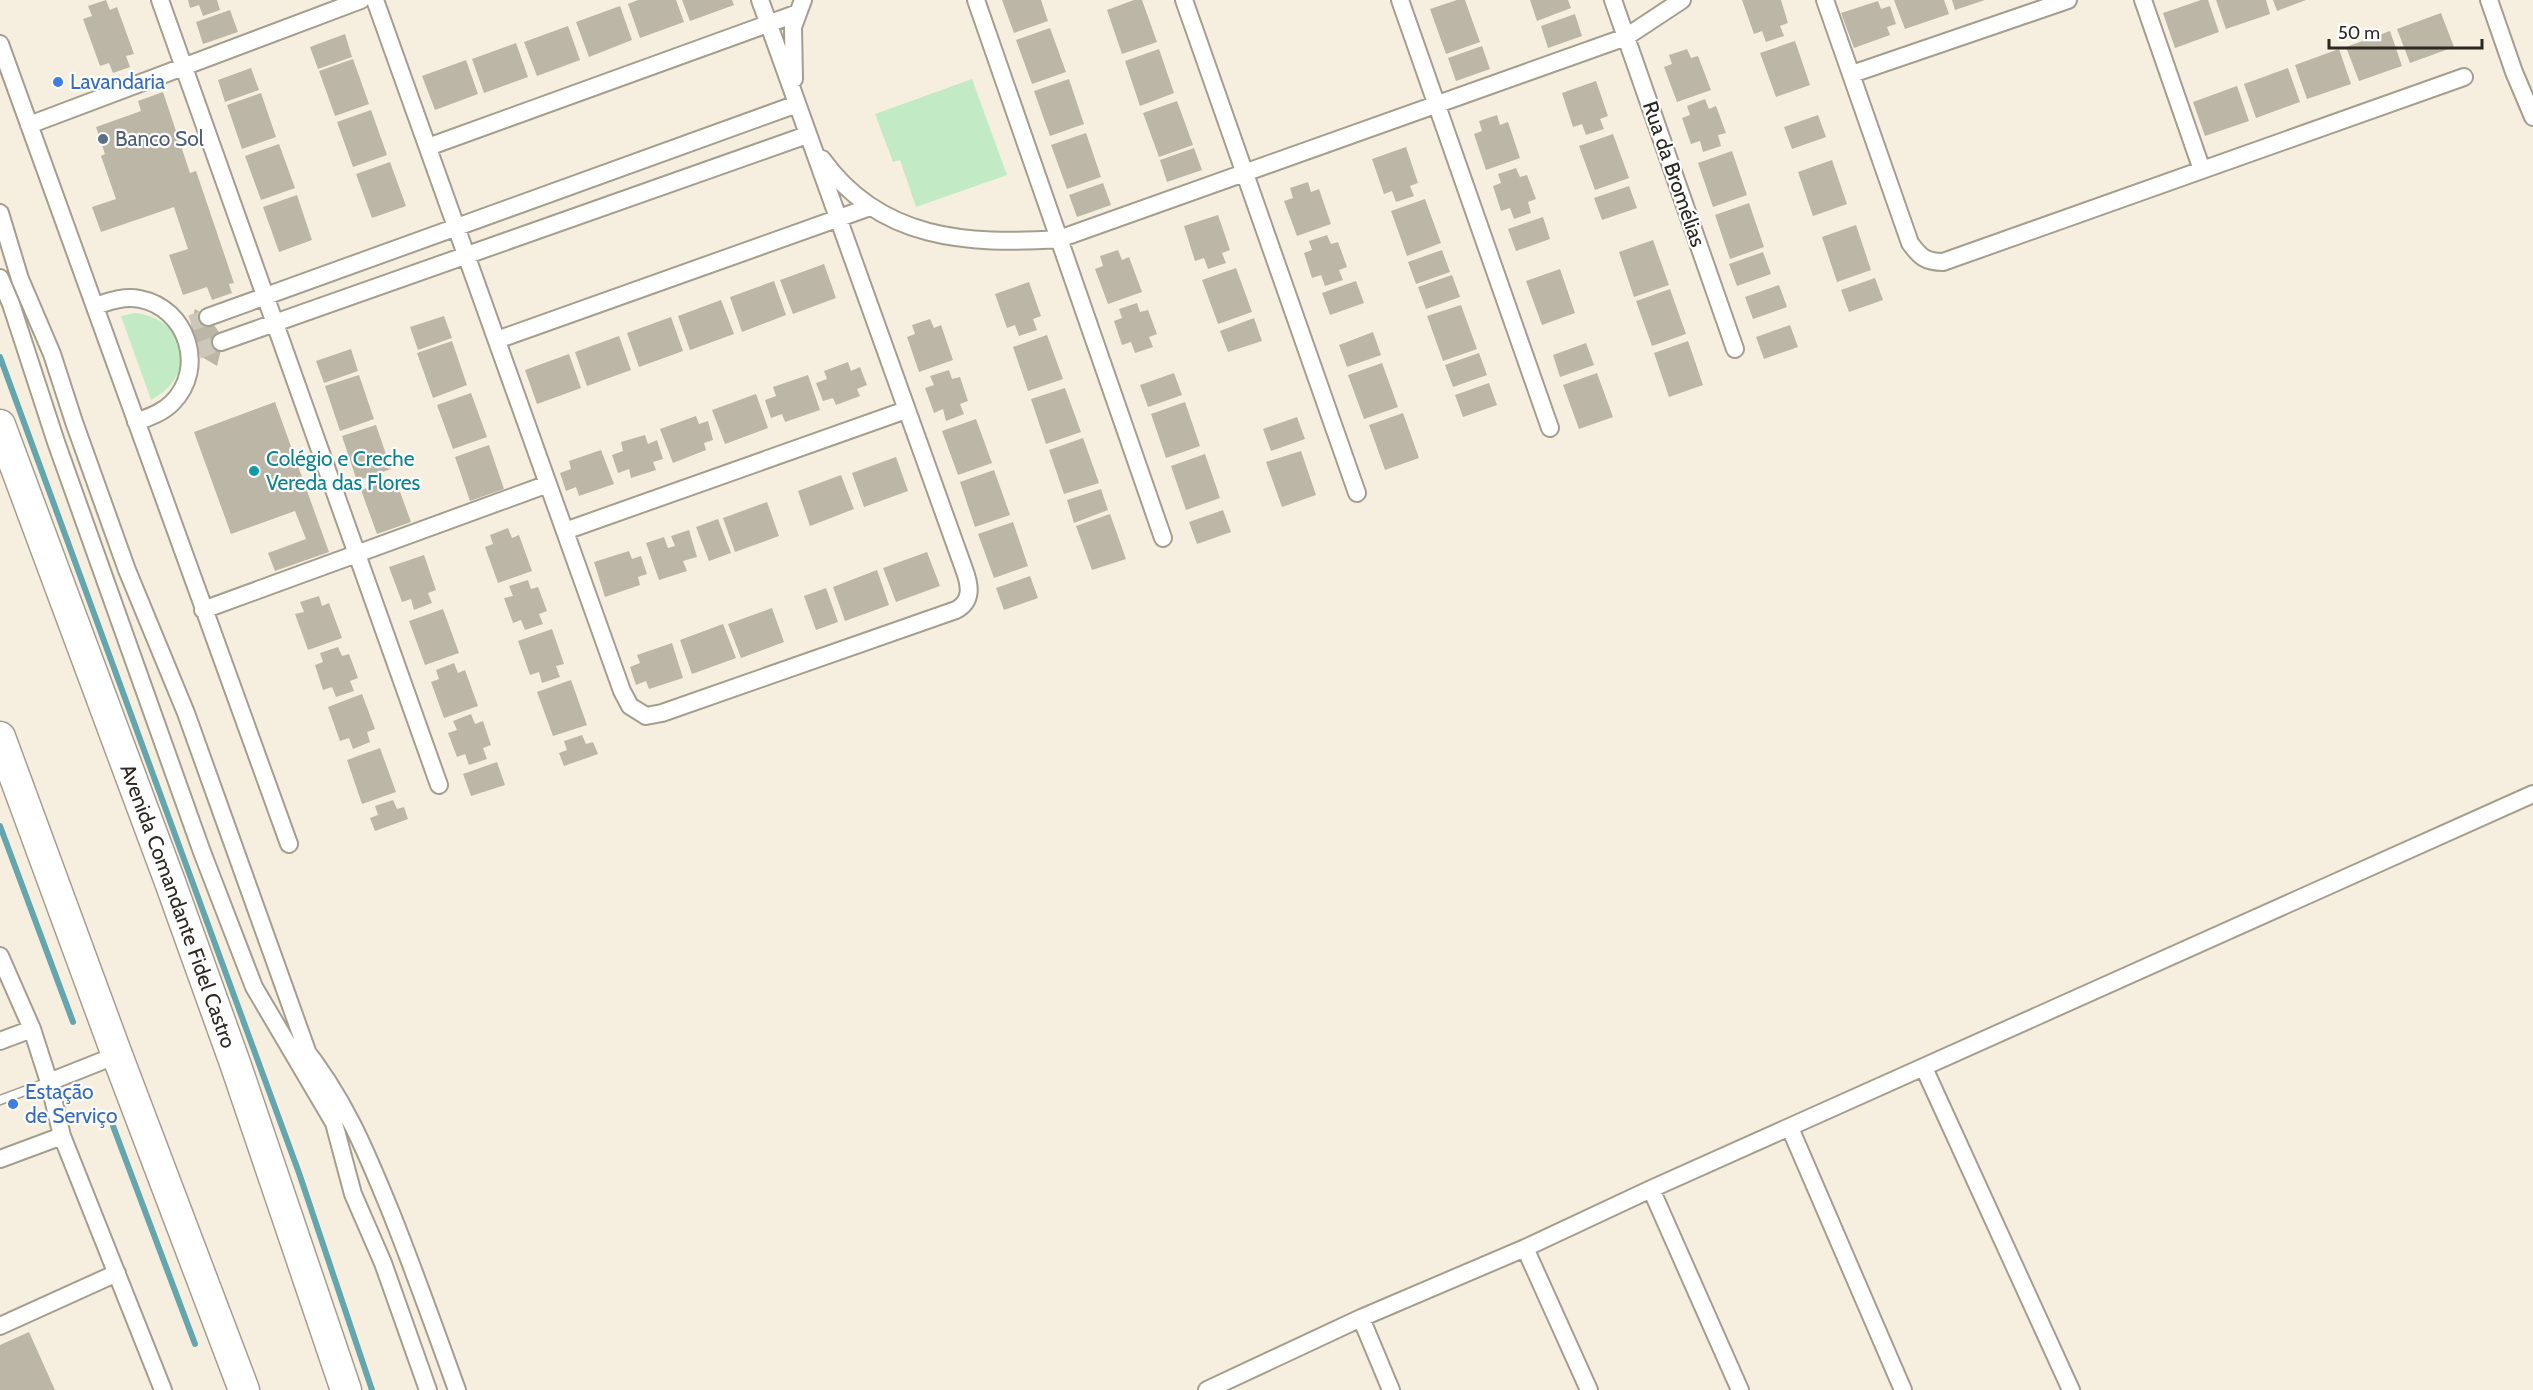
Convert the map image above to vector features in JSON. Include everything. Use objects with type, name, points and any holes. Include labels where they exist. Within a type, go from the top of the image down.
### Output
[{"type":"highway","name":"Avenida Comandante Fidel Castro","points":[[3,438],[174,893],[346,1390]]},
{"type":"highway","points":[[0,736],[243,1390]]},
{"type":"street","points":[[160,0],[439,785]]},
{"type":"street","points":[[29,125],[361,0]]},
{"type":"street","points":[[375,0],[622,690],[630,706],[646,716],[662,713],[945,614],[965,604],[969,594],[968,580],[760,0]]},
{"type":"street","points":[[976,0],[1163,538]]},
{"type":"street","points":[[1184,0],[1357,493]]},
{"type":"street","points":[[1400,0],[1550,428]]},
{"type":"street","name":"Rua da Bromélias","points":[[1613,0],[1735,349]]},
{"type":"street","points":[[807,135],[837,180],[870,207],[896,222],[952,238],[1059,239],[1626,37],[1682,0]]},
{"type":"street","points":[[1826,0],[1910,243],[1918,255],[1928,262],[1943,262],[2464,77]]},
{"type":"street","points":[[1852,74],[2068,0]]},
{"type":"street","points":[[2143,0],[2202,170]]},
{"type":"street","points":[[2489,0],[2514,72],[2533,117]]},
{"type":"street","points":[[428,147],[768,23],[800,7]]},
{"type":"street","points":[[796,104],[794,27],[800,7]]},
{"type":"street","points":[[0,44],[289,844]]},
{"type":"street","points":[[208,317],[266,298],[796,104]]},
{"type":"street","points":[[221,342],[807,135]]},
{"type":"street","points":[[497,340],[870,207]]},
{"type":"street","points":[[0,213],[20,279],[52,354],[127,570],[186,713],[307,1052]]},
{"type":"street","points":[[0,278],[202,852],[254,987],[334,1123],[353,1194],[383,1263],[428,1390]]},
{"type":"street","points":[[95,306],[115,300],[138,299],[159,306],[186,324],[194,352],[189,373],[180,394],[164,410],[136,422]]},
{"type":"street","points":[[565,531],[906,410]]},
{"type":"street","points":[[203,610],[548,484]]},
{"type":"street","points":[[1207,1390],[1361,1318],[1525,1248],[1650,1189],[2533,794]]},
{"type":"street","points":[[0,956],[32,1029],[49,1082],[62,1136],[117,1273],[158,1388]]},
{"type":"street","points":[[254,987],[320,1067],[346,1109],[367,1153],[457,1390]]},
{"type":"street","points":[[0,1041],[32,1029]]},
{"type":"street","points":[[49,1082],[117,1055]]},
{"type":"street","points":[[1924,1068],[2071,1390]]},
{"type":"street","points":[[1790,1128],[1903,1390]]},
{"type":"street","points":[[0,1159],[62,1136]]},
{"type":"street","points":[[1650,1189],[1740,1390]]},
{"type":"street","points":[[1525,1248],[1589,1390]]},
{"type":"street","points":[[0,1326],[117,1273]]},
{"type":"street","points":[[1361,1318],[1391,1390]]},
{"type":"lane","points":[[0,1100],[49,1082]]},
{"type":"green space","points":[[972,79],[1007,175],[916,207],[900,160],[893,162],[875,114]]},
{"type":"green space","points":[[135,313],[153,317],[167,326],[176,337],[181,349],[181,363],[176,377],[166,389],[151,400],[121,316]]},
{"type":"building","points":[[106,0],[110,10],[117,7],[134,54],[126,56],[130,67],[113,73],[109,63],[100,66],[83,19],[92,16],[88,6]]},
{"type":"building","points":[[188,0],[217,0],[220,10],[203,16],[199,5],[190,8]]},
{"type":"building","points":[[638,0],[676,0],[684,22],[640,38],[628,4]]},
{"type":"building","points":[[682,0],[732,0],[734,5],[690,21]]},
{"type":"building","points":[[1002,0],[1041,0],[1048,21],[1014,33]]},
{"type":"building","points":[[1134,0],[1142,0],[1157,42],[1122,54],[1107,10]]},
{"type":"building","points":[[1457,0],[1465,0],[1480,42],[1446,54],[1430,9]]},
{"type":"building","points":[[1530,0],[1568,0],[1571,8],[1537,21]]},
{"type":"building","points":[[1742,0],[1781,0],[1788,23],[1780,26],[1784,36],[1766,42],[1762,31],[1754,34]]},
{"type":"building","points":[[1894,0],[1944,0],[1949,14],[1905,29]]},
{"type":"building","points":[[1952,0],[1985,0],[1955,10]]},
{"type":"building","points":[[2201,0],[2208,0],[2219,32],[2175,48],[2163,13]]},
{"type":"building","points":[[2216,0],[2266,0],[2270,14],[2226,29]]},
{"type":"building","points":[[2273,0],[2306,0],[2277,11]]},
{"type":"building","points":[[1878,1],[1881,9],[1890,6],[1896,24],[1887,27],[1890,35],[1854,48],[1841,13]]},
{"type":"building","points":[[620,6],[632,40],[589,57],[576,22]]},
{"type":"building","points":[[230,10],[238,32],[203,44],[196,22]]},
{"type":"building","points":[[2441,13],[2454,47],[2410,63],[2397,29]]},
{"type":"building","points":[[1575,14],[1582,36],[1548,48],[1541,26]]},
{"type":"building","points":[[568,26],[580,60],[537,76],[524,42]]},
{"type":"building","points":[[1050,28],[1066,72],[1032,84],[1016,40]]},
{"type":"building","points":[[2390,31],[2402,66],[2359,81],[2346,47]]},
{"type":"building","points":[[345,34],[352,57],[318,69],[310,47]]},
{"type":"building","points":[[1795,41],[1810,85],[1776,97],[1760,53]]},
{"type":"building","points":[[516,43],[528,77],[484,93],[472,59]]},
{"type":"building","points":[[1482,46],[1490,69],[1456,81],[1448,58]]},
{"type":"building","points":[[1159,49],[1174,93],[1140,106],[1125,61]]},
{"type":"building","points":[[1687,49],[1691,58],[1698,56],[1711,90],[1677,102],[1664,67],[1672,64],[1669,55]]},
{"type":"building","points":[[2339,49],[2351,84],[2307,99],[2295,65]]},
{"type":"building","points":[[353,59],[369,104],[335,116],[319,71]]},
{"type":"building","points":[[466,60],[478,94],[435,110],[422,76]]},
{"type":"building","points":[[251,68],[259,90],[225,102],[218,80]]},
{"type":"building","points":[[2288,68],[2300,102],[2256,118],[2244,84]]},
{"type":"building","points":[[1069,79],[1084,124],[1050,136],[1034,91]]},
{"type":"building","points":[[1596,81],[1608,116],[1600,119],[1604,129],[1586,135],[1582,124],[1573,127],[1562,93]]},
{"type":"building","points":[[2237,86],[2249,121],[2205,136],[2193,102]]},
{"type":"building","points":[[163,92],[190,173],[196,171],[234,283],[229,284],[232,293],[212,300],[207,287],[183,295],[169,255],[188,249],[174,207],[101,232],[92,207],[116,199],[101,156],[105,154],[96,127],[141,111],[138,101]]},
{"type":"building","points":[[261,93],[276,137],[242,149],[227,105]]},
{"type":"building","points":[[1705,99],[1709,109],[1716,106],[1726,133],[1718,135],[1721,146],[1703,152],[1700,141],[1691,144],[1682,118],[1690,115],[1687,106]]},
{"type":"building","points":[[1177,101],[1193,145],[1159,157],[1143,113]]},
{"type":"building","points":[[371,110],[387,155],[353,167],[337,122]]},
{"type":"building","points":[[1497,115],[1500,125],[1508,122],[1520,158],[1486,170],[1474,134],[1482,131],[1479,121]]},
{"type":"building","points":[[1818,115],[1826,137],[1792,149],[1784,127]]},
{"type":"building","points":[[1086,133],[1101,177],[1067,189],[1051,145]]},
{"type":"building","points":[[1613,134],[1629,178],[1595,190],[1579,146]]},
{"type":"building","points":[[279,144],[295,188],[261,200],[245,156]]},
{"type":"building","points":[[1406,147],[1418,183],[1410,186],[1414,196],[1396,202],[1392,191],[1384,194],[1372,159]]},
{"type":"building","points":[[1194,148],[1202,170],[1167,182],[1160,160]]},
{"type":"building","points":[[1732,151],[1747,195],[1713,207],[1698,163]]},
{"type":"building","points":[[1832,160],[1847,204],[1813,216],[1798,172]]},
{"type":"building","points":[[390,162],[406,206],[372,218],[356,174]]},
{"type":"building","points":[[1516,168],[1520,177],[1527,175],[1536,199],[1528,202],[1531,213],[1514,219],[1510,208],[1501,211],[1493,186],[1501,183],[1498,174]]},
{"type":"building","points":[[1308,182],[1311,192],[1319,189],[1331,224],[1297,236],[1284,201],[1293,198],[1290,188]]},
{"type":"building","points":[[1103,183],[1111,205],[1077,217],[1069,195]]},
{"type":"building","points":[[1629,186],[1637,208],[1602,220],[1594,198]]},
{"type":"building","points":[[297,195],[312,240],[279,252],[263,207]]},
{"type":"building","points":[[1425,199],[1441,243],[1407,256],[1391,211]]},
{"type":"building","points":[[1749,203],[1764,247],[1730,259],[1715,215]]},
{"type":"building","points":[[1218,215],[1230,250],[1222,253],[1226,263],[1208,269],[1204,258],[1195,261],[1184,226]]},
{"type":"building","points":[[1543,217],[1550,239],[1516,251],[1508,229]]},
{"type":"building","points":[[1856,225],[1871,270],[1837,282],[1822,237]]},
{"type":"building","points":[[1327,235],[1331,244],[1338,242],[1347,267],[1339,270],[1343,280],[1325,286],[1321,275],[1312,278],[1304,253],[1312,250],[1309,241]]},
{"type":"building","points":[[1653,240],[1669,285],[1634,297],[1619,252]]},
{"type":"building","points":[[1118,250],[1122,260],[1129,257],[1142,292],[1108,304],[1095,269],[1103,266],[1100,256]]},
{"type":"building","points":[[1442,250],[1450,272],[1416,284],[1408,262]]},
{"type":"building","points":[[1763,252],[1771,274],[1737,286],[1729,264]]},
{"type":"building","points":[[824,264],[836,298],[793,314],[780,280]]},
{"type":"building","points":[[1236,268],[1252,312],[1218,324],[1202,280]]},
{"type":"building","points":[[1560,269],[1575,313],[1542,325],[1526,281]]},
{"type":"building","points":[[1452,275],[1460,297],[1426,309],[1418,287]]},
{"type":"building","points":[[1875,278],[1883,300],[1849,312],[1841,290]]},
{"type":"building","points":[[774,281],[786,315],[742,332],[730,297]]},
{"type":"building","points":[[1356,281],[1364,303],[1330,315],[1322,293]]},
{"type":"building","points":[[1029,282],[1041,316],[1033,319],[1037,330],[1019,336],[1015,325],[1007,328],[995,294]]},
{"type":"building","points":[[1779,285],[1787,307],[1753,319],[1745,297]]},
{"type":"building","points":[[1670,289],[1686,334],[1652,346],[1636,301]]},
{"type":"building","points":[[721,300],[734,334],[690,350],[678,316]]},
{"type":"building","points":[[1137,303],[1140,312],[1148,310],[1157,334],[1149,337],[1153,347],[1135,353],[1131,342],[1122,345],[1114,321],[1122,318],[1119,309]]},
{"type":"building","points":[[1461,305],[1477,349],[1443,361],[1427,316]]},
{"type":"building","points":[[195,309],[208,317],[219,332],[221,350],[217,366],[202,357],[193,340],[191,323]]},
{"type":"building","points":[[444,316],[452,338],[418,350],[410,327]]},
{"type":"building","points":[[671,317],[683,351],[639,367],[627,333]]},
{"type":"building","points":[[1254,318],[1262,341],[1228,352],[1220,331]]},
{"type":"building","points":[[930,319],[934,328],[941,325],[953,360],[919,372],[907,337],[915,334],[912,325]]},
{"type":"building","points":[[1790,325],[1798,347],[1764,359],[1756,337]]},
{"type":"building","points":[[1373,332],[1381,355],[1347,367],[1339,345]]},
{"type":"building","points":[[1047,335],[1063,379],[1028,391],[1013,347]]},
{"type":"building","points":[[619,336],[631,370],[587,386],[575,352]]},
{"type":"building","points":[[452,341],[467,385],[433,398],[417,353]]},
{"type":"building","points":[[1688,341],[1703,385],[1669,397],[1654,353]]},
{"type":"building","points":[[1586,343],[1594,365],[1560,377],[1553,355]]},
{"type":"building","points":[[351,349],[358,371],[324,383],[316,361]]},
{"type":"building","points":[[1479,353],[1487,375],[1453,387],[1445,365]]},
{"type":"building","points":[[569,354],[581,388],[537,404],[525,370]]},
{"type":"building","points":[[848,362],[851,371],[860,367],[867,385],[857,389],[860,396],[836,405],[833,398],[823,401],[816,383],[827,379],[824,371]]},
{"type":"building","points":[[1382,363],[1398,407],[1364,419],[1348,375]]},
{"type":"building","points":[[949,370],[952,379],[960,377],[968,401],[960,404],[964,414],[946,421],[943,409],[934,413],[925,388],[934,385],[930,376]]},
{"type":"building","points":[[1174,373],[1182,395],[1148,407],[1140,385]]},
{"type":"building","points":[[1597,373],[1613,417],[1579,429],[1563,385]]},
{"type":"building","points":[[359,375],[374,419],[340,431],[325,386]]},
{"type":"building","points":[[808,375],[820,410],[785,422],[782,414],[771,418],[765,400],[776,396],[773,387]]},
{"type":"building","points":[[1489,383],[1497,405],[1463,417],[1455,395]]},
{"type":"building","points":[[1065,388],[1081,432],[1046,444],[1031,399]]},
{"type":"building","points":[[471,393],[487,437],[453,449],[437,405]]},
{"type":"building","points":[[756,394],[768,428],[725,444],[712,410]]},
{"type":"building","name":"Colégio e Creche Vereda das Flores","points":[[275,402],[329,552],[275,571],[268,553],[306,539],[295,511],[231,534],[194,432]]},
{"type":"building","points":[[1185,402],[1200,446],[1166,458],[1151,414]]},
{"type":"building","points":[[1403,413],[1419,458],[1385,470],[1369,425]]},
{"type":"building","points":[[696,416],[699,424],[708,421],[713,440],[704,443],[706,450],[673,463],[660,429]]},
{"type":"building","points":[[1297,417],[1305,439],[1271,451],[1263,429]]},
{"type":"building","points":[[976,419],[992,463],[958,475],[942,431]]},
{"type":"building","points":[[376,425],[391,469],[357,481],[342,436]]},
{"type":"building","points":[[645,435],[648,444],[657,440],[663,459],[653,462],[656,470],[631,478],[629,469],[618,473],[612,455],[623,451],[621,442]]},
{"type":"building","points":[[1083,438],[1099,483],[1064,494],[1049,450]]},
{"type":"building","points":[[489,445],[504,489],[470,501],[455,457]]},
{"type":"building","points":[[601,450],[614,484],[579,496],[576,487],[566,491],[560,473],[571,469],[569,461]]},
{"type":"building","points":[[1301,451],[1316,495],[1282,507],[1266,462]]},
{"type":"building","points":[[1205,454],[1220,498],[1186,510],[1171,466]]},
{"type":"building","points":[[896,457],[908,491],[864,507],[852,473]]},
{"type":"building","points":[[994,470],[1010,515],[975,527],[960,482]]},
{"type":"building","points":[[841,475],[854,509],[810,526],[798,491]]},
{"type":"building","points":[[395,478],[411,522],[377,534],[361,490]]},
{"type":"building","points":[[1101,489],[1108,510],[1074,523],[1067,500]]},
{"type":"building","points":[[767,502],[779,536],[735,552],[723,518]]},
{"type":"building","points":[[1223,510],[1231,532],[1197,544],[1189,522]]},
{"type":"building","points":[[1110,514],[1126,559],[1092,570],[1076,526]]},
{"type":"building","points":[[718,519],[731,553],[709,561],[696,527]]},
{"type":"building","points":[[1013,522],[1028,566],[994,578],[978,534]]},
{"type":"building","points":[[508,528],[512,538],[519,535],[532,571],[498,583],[485,547],[493,544],[490,535]]},
{"type":"building","points":[[689,530],[697,557],[683,561],[687,571],[659,580],[646,543],[664,537],[668,548],[675,546],[671,536]]},
{"type":"building","points":[[629,551],[632,559],[641,556],[647,574],[638,577],[640,585],[605,597],[594,562]]},
{"type":"building","points":[[927,552],[940,586],[896,602],[883,568]]},
{"type":"building","points":[[424,555],[436,590],[428,593],[432,603],[414,610],[411,599],[402,602],[389,567]]},
{"type":"building","points":[[877,570],[889,605],[845,621],[833,587]]},
{"type":"building","points":[[1030,576],[1038,598],[1004,610],[996,588]]},
{"type":"building","points":[[528,580],[531,589],[538,587],[547,611],[539,614],[543,624],[525,630],[521,620],[513,623],[504,598],[513,596],[509,586]]},
{"type":"building","points":[[826,588],[838,622],[816,630],[804,596]]},
{"type":"building","points":[[319,596],[322,606],[329,603],[342,638],[308,650],[295,614],[304,612],[300,602]]},
{"type":"building","points":[[772,608],[784,642],[741,658],[728,624]]},
{"type":"building","points":[[443,609],[459,653],[425,665],[409,621]]},
{"type":"building","points":[[723,624],[736,658],[692,674],[680,640]]},
{"type":"building","points":[[552,629],[564,664],[556,666],[560,677],[542,683],[539,672],[530,675],[518,641]]},
{"type":"building","points":[[672,643],[683,678],[649,689],[646,681],[636,685],[630,667],[640,663],[637,655]]},
{"type":"building","points":[[338,647],[342,656],[349,654],[358,678],[350,681],[354,691],[336,697],[332,687],[323,690],[315,665],[323,662],[320,653]]},
{"type":"building","points":[[454,663],[458,673],[465,670],[478,706],[444,718],[431,682],[439,679],[436,670]]},
{"type":"building","points":[[571,680],[587,725],[553,736],[537,692]]},
{"type":"building","points":[[362,694],[375,729],[367,732],[370,742],[353,749],[349,738],[340,741],[328,707]]},
{"type":"building","points":[[471,714],[475,724],[483,721],[491,745],[483,748],[487,759],[469,765],[465,754],[457,757],[448,733],[457,730],[453,721]]},
{"type":"building","points":[[582,735],[586,744],[593,742],[598,754],[564,766],[559,753],[567,750],[564,741]]},
{"type":"building","points":[[380,748],[396,792],[362,804],[347,760]]},
{"type":"building","points":[[497,762],[505,785],[471,796],[463,774]]},
{"type":"building","points":[[393,800],[397,809],[404,807],[408,819],[375,831],[370,818],[378,815],[375,806]]},
{"type":"building","points":[[29,1332],[55,1390],[0,1390],[0,1345]]},
{"type":"waterway","points":[[0,357],[299,1173],[372,1390]]},
{"type":"waterway","points":[[0,826],[73,1022]]},
{"type":"waterway","points":[[113,1126],[195,1344]]},
{"type":"tunnel","points":[[191,323],[208,317]]},
{"type":"tunnel","points":[[198,351],[221,342]]},
{"type":"place","name":"Lavandaria","points":[[58,82]]},
{"type":"place","name":"Banco Sol","points":[[103,139]]},
{"type":"place","name":"Colégio e Creche Vereda das Flores","points":[[254,471]]},
{"type":"place","name":"Estação de Serviço","points":[[13,1104]]}]
